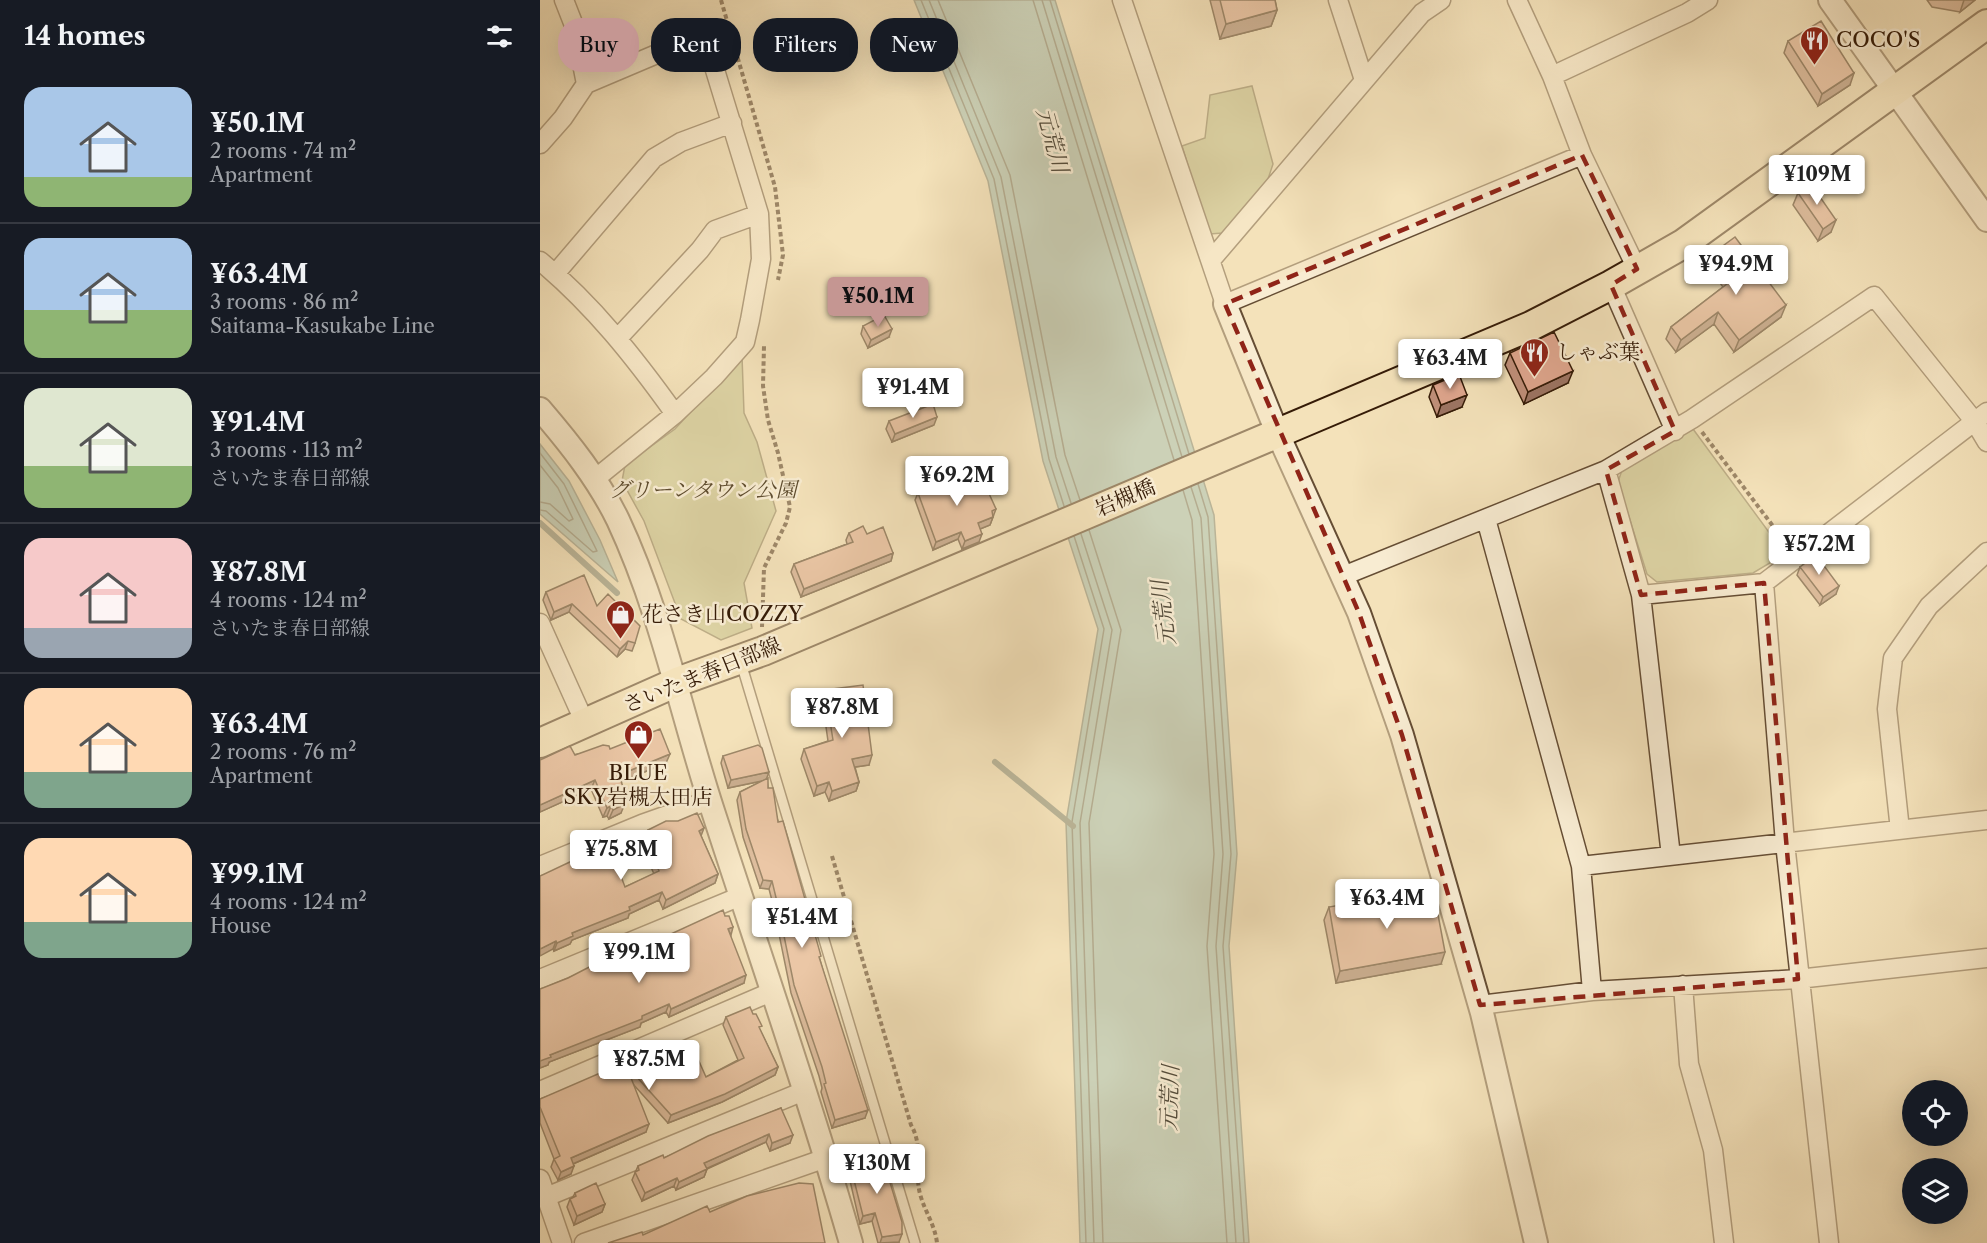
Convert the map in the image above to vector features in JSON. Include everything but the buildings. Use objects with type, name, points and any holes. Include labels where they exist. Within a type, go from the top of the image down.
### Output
[{"type":"main road","name":"岩槻橋","points":[[996,552],[1531,326],[1611,285],[1683,244],[1987,24]]},
{"type":"main road","name":"さいたま春日部線","points":[[540,742],[677,682],[740,661],[996,552]]},
{"type":"street","points":[[564,0],[575,28],[586,84]]},
{"type":"street","points":[[1122,0],[1212,259],[1265,438],[1342,576],[1359,613],[1402,735],[1480,1005],[1536,1243]]},
{"type":"street","points":[[1338,0],[1364,80]]},
{"type":"street","points":[[1212,259],[1422,12],[1441,0]]},
{"type":"street","points":[[1517,0],[1552,76],[1582,155],[1637,269]]},
{"type":"street","points":[[1552,76],[1683,6],[1708,0]]},
{"type":"street","points":[[1830,0],[1987,220]]},
{"type":"street","points":[[540,144],[563,118],[586,84],[704,34],[759,214],[761,259],[745,342],[714,377],[675,414],[595,479]]},
{"type":"street","points":[[555,274],[654,158],[681,142],[732,123]]},
{"type":"street","points":[[1225,304],[1582,155]]},
{"type":"street","points":[[618,338],[700,250],[715,230],[759,214]]},
{"type":"street","points":[[540,261],[618,338],[675,414]]},
{"type":"street","points":[[1611,285],[1675,431]]},
{"type":"street","points":[[1342,576],[1606,470],[1675,431],[1874,296],[1981,417],[1987,442]]},
{"type":"street","points":[[540,409],[595,479],[617,519],[636,563],[677,682],[710,800],[826,1158],[851,1243]]},
{"type":"street","points":[[1641,595],[1764,583],[1981,417]]},
{"type":"street","points":[[1606,470],[1641,595],[1671,856]]},
{"type":"street","points":[[1486,519],[1581,866],[1592,991]]},
{"type":"street","points":[[1900,830],[1887,708],[1893,658],[1929,606],[1987,552]]},
{"type":"street","points":[[1764,583],[1798,979],[1829,1243]]},
{"type":"street","points":[[540,622],[585,723]]},
{"type":"street","points":[[540,866],[642,824],[710,800]]},
{"type":"street","points":[[1581,866],[1987,820]]},
{"type":"street","points":[[540,979],[741,896]]},
{"type":"street","points":[[1480,1005],[1592,991],[1798,979],[1987,958]]},
{"type":"street","points":[[1683,985],[1689,1064],[1713,1150],[1724,1243]]},
{"type":"street","points":[[540,1091],[771,992]]},
{"type":"street","points":[[546,1197],[804,1091]]},
{"type":"street","points":[[584,1243],[826,1158]]},
{"type":"street","points":[[540,1179],[562,1243]]},
{"type":"lane","points":[[740,661],[915,1243]]},
{"type":"path","points":[[1692,419],[1797,558]]},
{"type":"path","points":[[832,856],[911,1125],[917,1135],[920,1192],[936,1228],[937,1243]]},
{"type":"highlighted area","points":[[1582,155],[1637,269],[1611,285],[1675,431],[1606,470],[1641,595],[1764,583],[1798,979],[1480,1005],[1402,735],[1359,613],[1225,304]]},
{"type":"green space","points":[[1252,86],[1273,164],[1265,188],[1223,233],[1209,234],[1182,146],[1205,138],[1210,95]]},
{"type":"green space","name":"グリーンタウン公園","points":[[742,356],[744,413],[757,442],[776,511],[744,583],[752,628],[721,640],[681,619],[644,521],[622,481],[625,465],[675,429]]},
{"type":"green space","points":[[1693,429],[1785,554],[1753,573],[1657,582],[1647,574],[1618,482],[1624,464]]},
{"type":"water","name":"元荒川","points":[[914,0],[1055,0],[1214,515],[1237,854],[1229,946],[1249,1243],[1080,1243],[1066,822],[1098,629],[1043,461],[988,181],[943,72],[958,72],[958,18],[921,18]]},
{"type":"water","points":[[540,444],[569,481],[600,540],[618,582],[540,514]]},
{"type":"waterway","points":[[540,523],[617,593]]},
{"type":"waterway","points":[[995,762],[1073,826]]},
{"type":"place","name":"COCO'S","points":[[1815,66]]},
{"type":"place","name":"しゃぶ葉","points":[[1535,378]]},
{"type":"place","name":"花さき山COZZY","points":[[621,640]]},
{"type":"place","name":"BLUE SKY岩槻太田店","points":[[638,760]]}]
